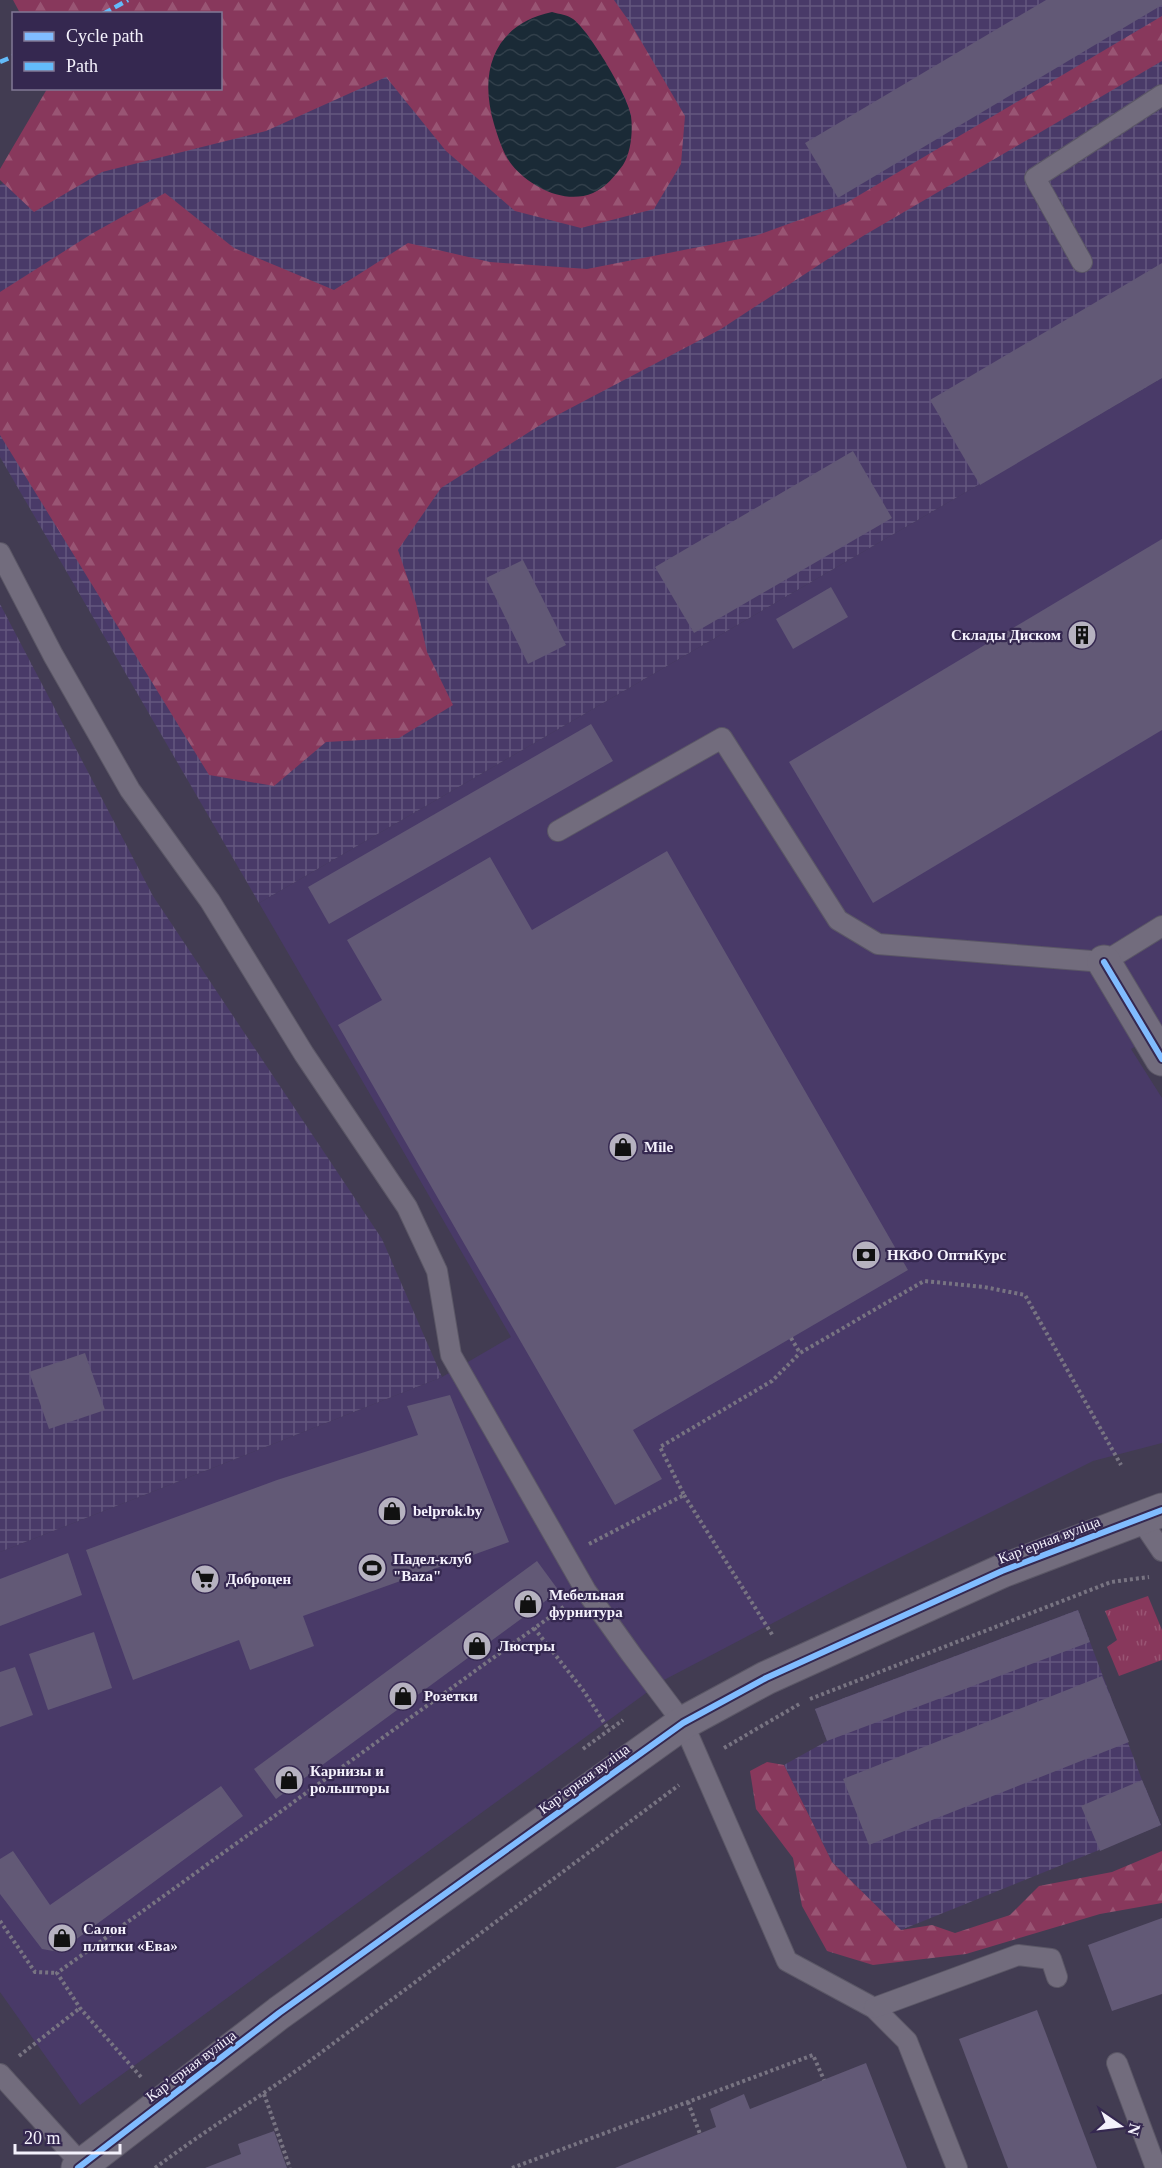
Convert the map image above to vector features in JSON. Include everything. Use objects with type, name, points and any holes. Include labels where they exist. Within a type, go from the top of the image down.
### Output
[{"type":"street","points":[[1104,962],[1162,1059]]},
{"type":"street","name":"Карʼерная вуліца","points":[[82,2167],[279,2013],[683,1723],[766,1678],[1002,1571],[1151,1514]]},
{"type":"lane","points":[[1082,262],[1035,178],[1162,95]]},
{"type":"lane","points":[[0,553],[53,655],[130,790],[210,901],[304,1054],[407,1208],[437,1271],[451,1355],[586,1591],[683,1723],[787,1961],[874,2008],[907,2042],[957,2168]]},
{"type":"lane","points":[[558,831],[722,738],[838,920],[878,944],[1104,962],[1162,926]]},
{"type":"lane","points":[[1151,1514],[1162,1551]]},
{"type":"lane","points":[[874,2008],[1018,1955],[1051,1959],[1057,1977]]},
{"type":"lane","points":[[1117,2063],[1156,2168]]},
{"type":"lane","points":[[0,2074],[82,2167]]},
{"type":"path","points":[[774,1638],[684,1495],[660,1447],[772,1381],[800,1353],[924,1281],[984,1287],[1025,1295],[1121,1464]]},
{"type":"path","points":[[791,1338],[800,1353]]},
{"type":"path","points":[[566,1556],[684,1495]]},
{"type":"path","points":[[155,2168],[189,2142],[264,2094],[724,1749],[805,1701],[1111,1582],[1152,1576]]},
{"type":"path","points":[[0,1921],[35,1972],[57,1973],[586,1591]]},
{"type":"path","points":[[534,1628],[583,1690],[609,1730]]},
{"type":"path","points":[[57,1973],[80,2008],[145,2082]]},
{"type":"path","points":[[18,2057],[80,2008]]},
{"type":"path","points":[[512,2168],[813,2055],[824,2080]]},
{"type":"path","points":[[264,2094],[290,2168]]},
{"type":"path","points":[[688,2102],[700,2134]]},
{"type":"shaded area","points":[[322,0],[1162,0],[1162,378],[259,903],[0,457],[0,185],[165,90],[222,90],[222,86]]},
{"type":"shaded area","points":[[1162,378],[1162,1031],[1131,1049],[1162,1098],[1162,1443],[1093,1461],[851,1582],[664,1680],[80,2105],[0,1992],[0,1552],[442,1377],[511,1337],[259,903]]},
{"type":"shaded area","points":[[0,604],[153,896],[382,1239],[442,1377],[0,1552]]},
{"type":"shaded area","points":[[1078,1610],[1161,1825],[901,1930],[832,1862],[784,1765],[827,1741],[815,1709]]},
{"type":"green space","points":[[13,0],[614,0],[631,24],[685,116],[681,164],[654,209],[581,228],[515,211],[446,151],[386,77],[266,131],[102,172],[34,212],[0,180],[0,169],[46,90],[222,90],[222,12],[19,12]],"holes":[[[585,31],[625,98],[631,116],[631,138]]]},
{"type":"green space","points":[[1162,16],[1162,61],[863,236],[721,329],[548,420],[441,488],[398,550],[416,603],[427,652],[453,705],[399,738],[326,742],[274,786],[209,775],[0,435],[0,292],[93,233],[165,193],[234,248],[334,290],[408,243],[490,262],[587,269],[755,236],[846,203]]},
{"type":"green space","points":[[1148,1596],[1162,1630],[1162,1660],[1119,1676],[1107,1647],[1117,1640],[1105,1611]]},
{"type":"green space","points":[[767,1762],[784,1765],[832,1862],[901,1930],[932,1925],[955,1933],[1010,1915],[1039,1886],[1112,1872],[1162,1851],[1162,1903],[1100,1914],[966,1954],[873,1965],[827,1951],[802,1906],[793,1858],[756,1809],[750,1771]]},
{"type":"water","points":[[552,12],[573,19],[589,37],[616,80],[631,116],[631,142],[623,165],[602,188],[582,196],[571,197],[549,192],[538,187],[520,173],[503,151],[490,104],[488,85],[490,68],[504,38],[532,18]]},
{"type":"building","points":[[1046,0],[1162,0],[1162,5],[838,198],[805,143]]},
{"type":"building","points":[[1162,263],[1162,378],[980,485],[930,400]]},
{"type":"building","points":[[853,451],[892,518],[694,633],[655,567]]},
{"type":"building","name":"Склады Диском","points":[[1162,539],[1162,730],[873,903],[789,762]]},
{"type":"building","points":[[523,560],[566,645],[528,664],[486,578]]},
{"type":"building","points":[[831,587],[848,617],[793,649],[776,619]]},
{"type":"building","points":[[591,724],[613,761],[329,924],[308,887]]},
{"type":"building","name":"Mile","points":[[667,851],[908,1270],[633,1430],[662,1479],[615,1505],[338,1025],[382,1000],[347,940],[490,857],[532,930]]},
{"type":"building","points":[[85,1353],[105,1410],[49,1429],[29,1372]]},
{"type":"building","points":[[450,1395],[509,1542],[303,1616],[314,1646],[250,1670],[239,1640],[133,1680],[86,1550],[277,1480],[418,1435],[407,1406]]},
{"type":"building","points":[[68,1553],[82,1595],[0,1626],[0,1579]]},
{"type":"building","points":[[537,1561],[559,1591],[276,1799],[254,1769]]},
{"type":"building","points":[[1078,1610],[1090,1642],[827,1741],[815,1709]]},
{"type":"building","points":[[94,1632],[112,1688],[48,1710],[29,1654]]},
{"type":"building","points":[[15,1667],[33,1715],[0,1727],[0,1672]]},
{"type":"building","points":[[1102,1676],[1129,1742],[869,1845],[843,1779]]},
{"type":"building","points":[[1142,1780],[1161,1825],[1100,1851],[1081,1806]]},
{"type":"building","points":[[221,1786],[243,1816],[59,1952],[42,1949],[0,1894],[0,1859],[13,1851],[50,1905]]},
{"type":"building","points":[[1162,1918],[1162,1994],[1112,2011],[1088,1945]]},
{"type":"building","points":[[1037,2010],[1097,2168],[1008,2168],[959,2039]]},
{"type":"building","points":[[866,2063],[907,2168],[615,2168],[716,2127],[710,2109],[744,2094],[750,2109]]},
{"type":"building","points":[[274,2131],[287,2168],[205,2168],[241,2154],[238,2144]]},
{"type":"marked path","points":[[107,12],[128,0]]},
{"type":"marked path","points":[[0,62],[12,57]]},
{"type":"cycle path","points":[[1104,962],[1162,1059]]},
{"type":"cycle path","points":[[78,2168],[279,2013],[683,1723],[766,1678],[1002,1571],[1162,1510]]},
{"type":"place","name":"Склады Диском","points":[[1082,635]]},
{"type":"place","name":"Mile","points":[[623,1147]]},
{"type":"place","name":"НКФО ОптиКурс","points":[[866,1255]]},
{"type":"place","name":"belprok.by","points":[[392,1511]]},
{"type":"place","name":"Падел-клуб \"Baza\"","points":[[372,1568]]},
{"type":"place","name":"Доброцен","points":[[205,1579]]},
{"type":"place","name":"Мебельная фурнитура","points":[[528,1604]]},
{"type":"place","name":"Люстры","points":[[477,1646]]},
{"type":"place","name":"Розетки","points":[[403,1696]]},
{"type":"place","name":"Карнизы и рольшторы","points":[[289,1780]]},
{"type":"place","name":"Салон плитки «Ева»","points":[[62,1938]]}]
